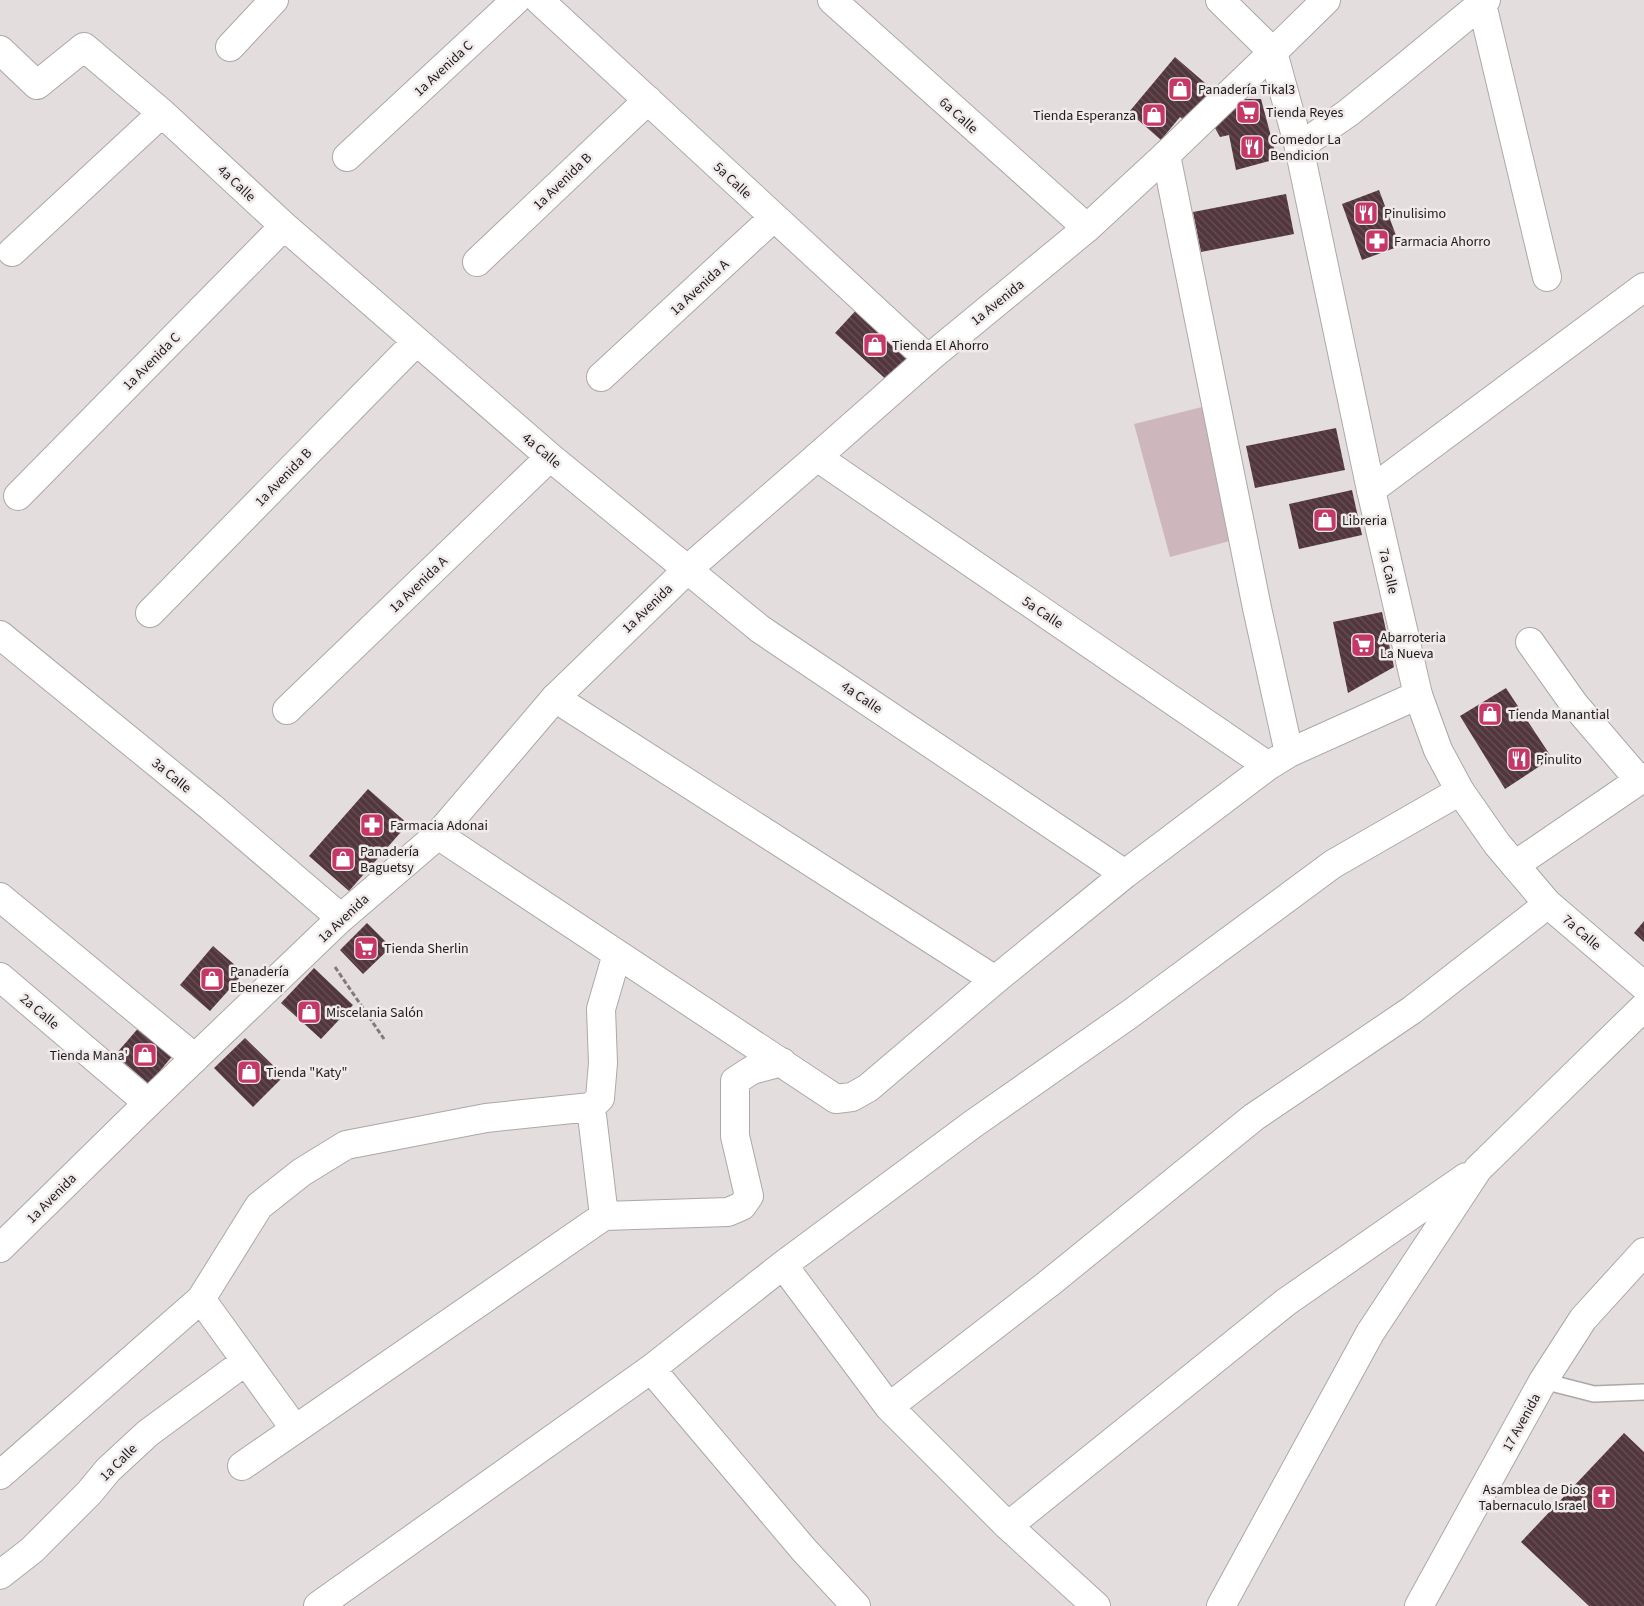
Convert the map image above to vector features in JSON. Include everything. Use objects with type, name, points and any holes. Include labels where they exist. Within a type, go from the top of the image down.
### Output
[{"type":"street","points":[[230,47],[274,0]]},
{"type":"street","name":"1a Avenida C","points":[[347,157],[516,0]]},
{"type":"street","name":"5a Calle","points":[[540,0],[928,359]]},
{"type":"street","name":"6a Calle","points":[[832,0],[1088,228]]},
{"type":"street","points":[[1220,0],[1273,52]]},
{"type":"street","name":"1a Avenida","points":[[0,1248],[341,918],[438,835],[554,698],[688,569],[928,359],[1088,228],[1166,156],[1326,0]]},
{"type":"street","points":[[1299,147],[1348,112],[1484,2],[1547,277]]},
{"type":"street","name":"4a Calle","points":[[0,50],[37,85],[84,47],[162,113],[284,226],[416,342],[550,457],[760,628],[1125,874]]},
{"type":"street","name":"7a Calle","points":[[1273,52],[1299,147],[1371,490],[1418,695],[1438,750],[1460,791],[1497,844],[1548,904],[1644,986]]},
{"type":"street","name":"1a Avenida B","points":[[477,262],[648,100]]},
{"type":"street","points":[[12,252],[162,113]]},
{"type":"street","points":[[1166,156],[1255,599],[1279,760]]},
{"type":"street","name":"1a Avenida A","points":[[601,377],[774,217]]},
{"type":"street","name":"1a Avenida C","points":[[18,496],[284,226]]},
{"type":"street","points":[[1371,490],[1644,287]]},
{"type":"street","name":"1a Avenida B","points":[[150,613],[416,342]]},
{"type":"street","name":"1a Avenida A","points":[[287,710],[550,457]]},
{"type":"street","name":"5a Calle","points":[[817,457],[1279,760]]},
{"type":"street","name":"3a Calle","points":[[0,635],[211,807],[341,918]]},
{"type":"street","points":[[1515,865],[1642,778],[1574,704],[1530,642]]},
{"type":"street","points":[[438,835],[836,1098],[852,1097],[868,1088],[995,980],[1125,874],[1279,760],[1418,695]]},
{"type":"street","points":[[554,698],[995,980]]},
{"type":"street","points":[[318,1606],[651,1369],[783,1265],[973,1124],[1130,1014],[1333,864],[1460,791]]},
{"type":"street","points":[[0,897],[195,1058]]},
{"type":"street","points":[[889,1406],[1048,1284],[1254,1117],[1412,1010],[1548,904]]},
{"type":"street","points":[[0,1475],[201,1299],[259,1206],[302,1172],[346,1145],[486,1118],[591,1107],[600,1098],[603,1063],[601,1009],[617,954]]},
{"type":"street","name":"2a Calle","points":[[0,977],[148,1103]]},
{"type":"street","points":[[1008,1526],[1286,1302],[1478,1169],[1644,1007]]},
{"type":"street","points":[[242,1466],[604,1216],[728,1212],[742,1206],[749,1196],[734,1136],[735,1081],[752,1070],[782,1062]]},
{"type":"street","points":[[591,1107],[604,1216]]},
{"type":"street","points":[[1221,1606],[1370,1333],[1478,1169]]},
{"type":"street","name":"17 Avenida","points":[[1419,1606],[1543,1382],[1583,1319],[1644,1252]]},
{"type":"street","points":[[783,1265],[889,1406],[1008,1526],[1096,1606]]},
{"type":"street","points":[[201,1299],[295,1429]]},
{"type":"street","name":"1a Calle","points":[[0,1575],[32,1550],[89,1493],[108,1470],[148,1433],[246,1361]]},
{"type":"street","points":[[651,1369],[804,1550],[856,1606]]},
{"type":"lane","points":[[1543,1382],[1594,1394],[1644,1392]]},
{"type":"path","points":[[318,941],[384,1039]]},
{"type":"shaded area","points":[[1206,406],[1241,538],[1170,557],[1134,424]]},
{"type":"building","name":"Panadería Tikal3","points":[[1175,57],[1212,89],[1185,121],[1180,117],[1161,140],[1129,112]]},
{"type":"building","points":[[1244,99],[1261,99],[1277,159],[1236,170],[1229,135],[1220,137],[1215,128]]},
{"type":"building","points":[[1379,190],[1400,246],[1362,260],[1342,204]]},
{"type":"building","points":[[1286,194],[1294,234],[1201,252],[1193,212]]},
{"type":"building","name":"Tienda El Ahorro","points":[[860,306],[915,356],[890,383],[835,333]]},
{"type":"building","points":[[1336,428],[1345,470],[1255,488],[1246,446]]},
{"type":"building","name":"Libreria","points":[[1352,490],[1362,535],[1299,549],[1289,504]]},
{"type":"building","name":"Abarroteria La Nueva","points":[[1382,612],[1394,667],[1348,693],[1333,622]]},
{"type":"building","points":[[1506,688],[1552,758],[1505,789],[1460,716]]},
{"type":"building","points":[[368,789],[408,824],[349,891],[309,856]]},
{"type":"building","points":[[1644,921],[1644,942],[1634,933]]},
{"type":"building","name":"Tienda Sherlin","points":[[367,923],[391,947],[363,974],[340,950]]},
{"type":"building","name":"Panadería Ebenezer","points":[[213,946],[244,973],[210,1011],[180,985]]},
{"type":"building","points":[[314,968],[353,1005],[321,1039],[281,1003]]},
{"type":"building","name":"Tienda Mana'","points":[[141,1025],[174,1054],[149,1084],[115,1055]]},
{"type":"building","name":"Tienda \"Katy\"","points":[[245,1038],[284,1076],[253,1107],[214,1068]]},
{"type":"building","name":"Asamblea de Dios Tabernaculo Israel","points":[[1624,1433],[1644,1452],[1644,1606],[1589,1606],[1521,1542]]},
{"type":"place","name":"Panadería Tikal3","points":[[1180,89]]},
{"type":"place","name":"Tienda Reyes","points":[[1248,112]]},
{"type":"place","name":"Tienda Esperanza","points":[[1154,115]]},
{"type":"place","name":"Comedor La Bendicion","points":[[1252,147]]},
{"type":"place","name":"Pinulisimo","points":[[1366,213]]},
{"type":"place","name":"Farmacia Ahorro","points":[[1377,241]]},
{"type":"place","name":"Tienda El Ahorro","points":[[875,345]]},
{"type":"place","name":"Libreria","points":[[1325,520]]},
{"type":"place","name":"Abarroteria La Nueva","points":[[1363,645]]},
{"type":"place","name":"Tienda Manantial","points":[[1490,714]]},
{"type":"place","name":"Pinulito","points":[[1519,759]]},
{"type":"place","name":"Farmacia Adonai","points":[[372,825]]},
{"type":"place","name":"Panadería Baguetsy","points":[[343,859]]},
{"type":"place","name":"Tienda Sherlin","points":[[366,948]]},
{"type":"place","name":"Panadería Ebenezer","points":[[212,979]]},
{"type":"place","name":"Miscelania Salón","points":[[309,1012]]},
{"type":"place","name":"Tienda Mana'","points":[[145,1055]]},
{"type":"place","name":"Tienda \"Katy\"","points":[[249,1072]]},
{"type":"place","name":"Asamblea de Dios Tabernaculo Israel","points":[[1604,1497]]}]
